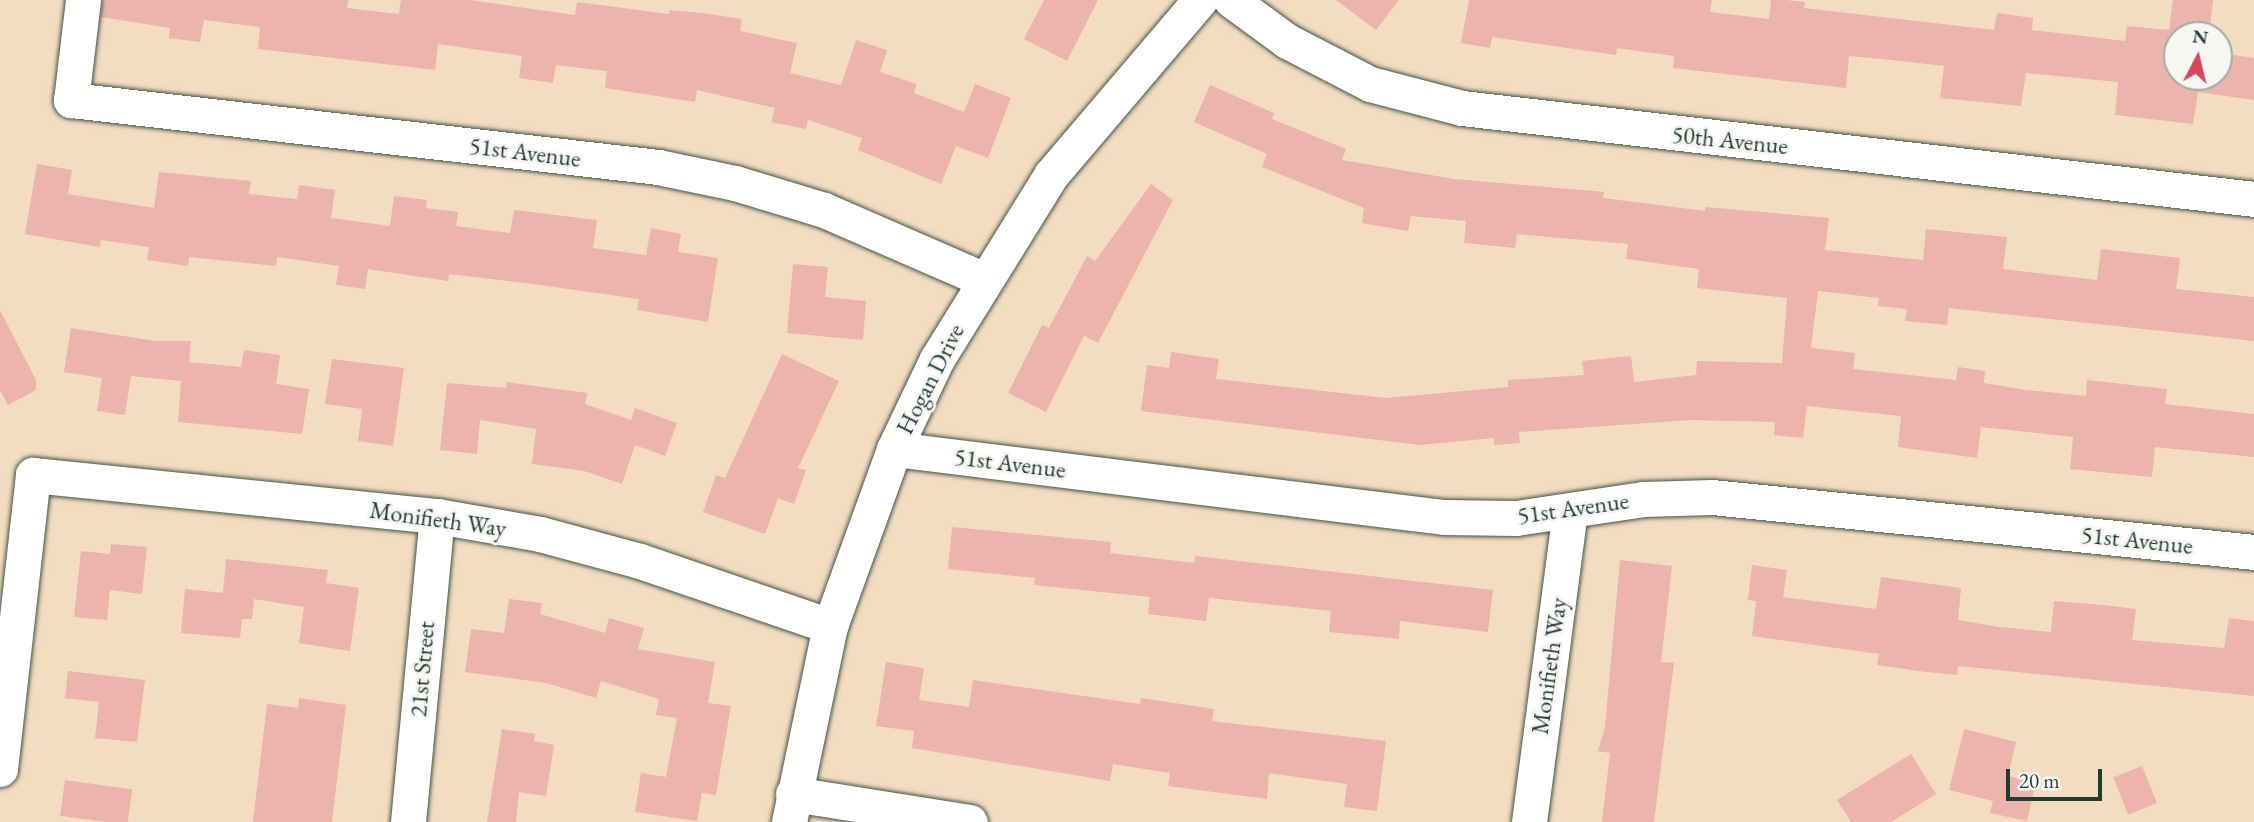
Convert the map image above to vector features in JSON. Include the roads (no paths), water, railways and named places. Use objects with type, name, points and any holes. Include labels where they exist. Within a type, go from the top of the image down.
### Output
[{"type":"street","name":"51st Avenue","points":[[83,0],[71,100],[645,166],[722,180],[824,210],[983,279]]},
{"type":"street","name":"Hogan Drive","points":[[791,808],[830,626],[894,449],[937,359],[983,279],[1051,175],[1200,0]]},
{"type":"street","name":"50th Avenue","points":[[1231,0],[1287,41],[1370,84],[1462,108],[2254,199]]},
{"type":"street","name":"51st Avenue","points":[[894,449],[1444,517],[1516,518],[1643,499],[1712,497],[2254,552]]},
{"type":"street","name":"Monifieth Way","points":[[0,769],[33,475],[437,516],[540,534],[640,561],[830,626]]},
{"type":"street","name":"Monifieth Way","points":[[1529,822],[1570,511]]},
{"type":"street","name":"21st Street","points":[[408,822],[437,516]]},
{"type":"street","points":[[791,808],[970,822]]}]
